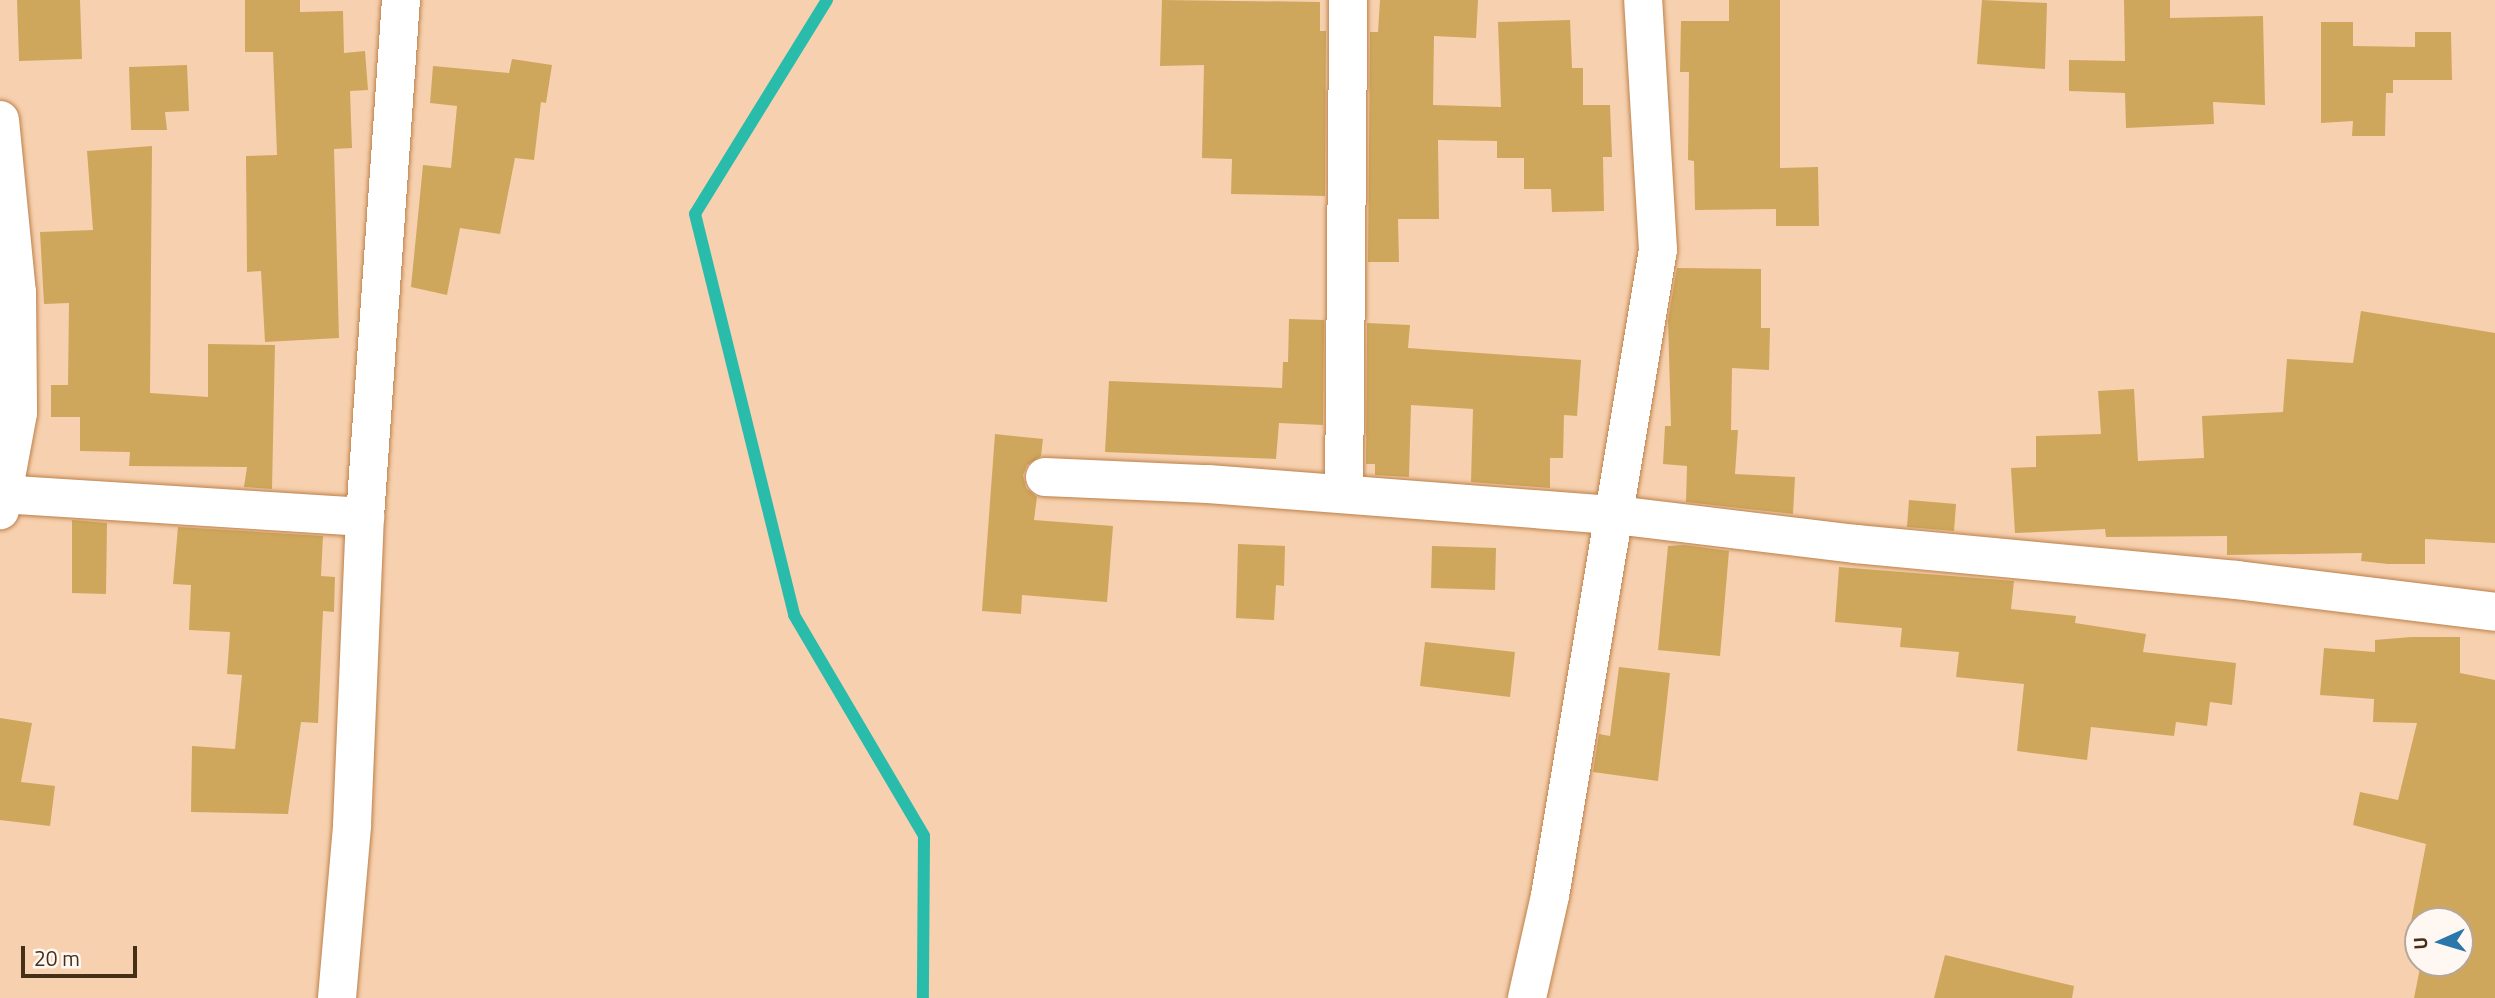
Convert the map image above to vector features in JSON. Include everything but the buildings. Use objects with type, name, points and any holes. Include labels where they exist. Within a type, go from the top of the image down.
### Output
[{"type":"street","points":[[337,998],[352,825],[365,517],[401,0]]},
{"type":"street","points":[[1344,494],[1348,0]]},
{"type":"street","points":[[1527,998],[1550,896],[1658,250],[1643,0]]},
{"type":"street","points":[[0,120],[17,292],[18,414],[2,499],[365,517]]},
{"type":"street","points":[[1045,477],[1344,494],[1615,515],[1856,544],[2236,580],[2495,612]]},
{"type":"waterway","points":[[827,0],[695,214],[794,615],[924,836],[923,998]]}]
